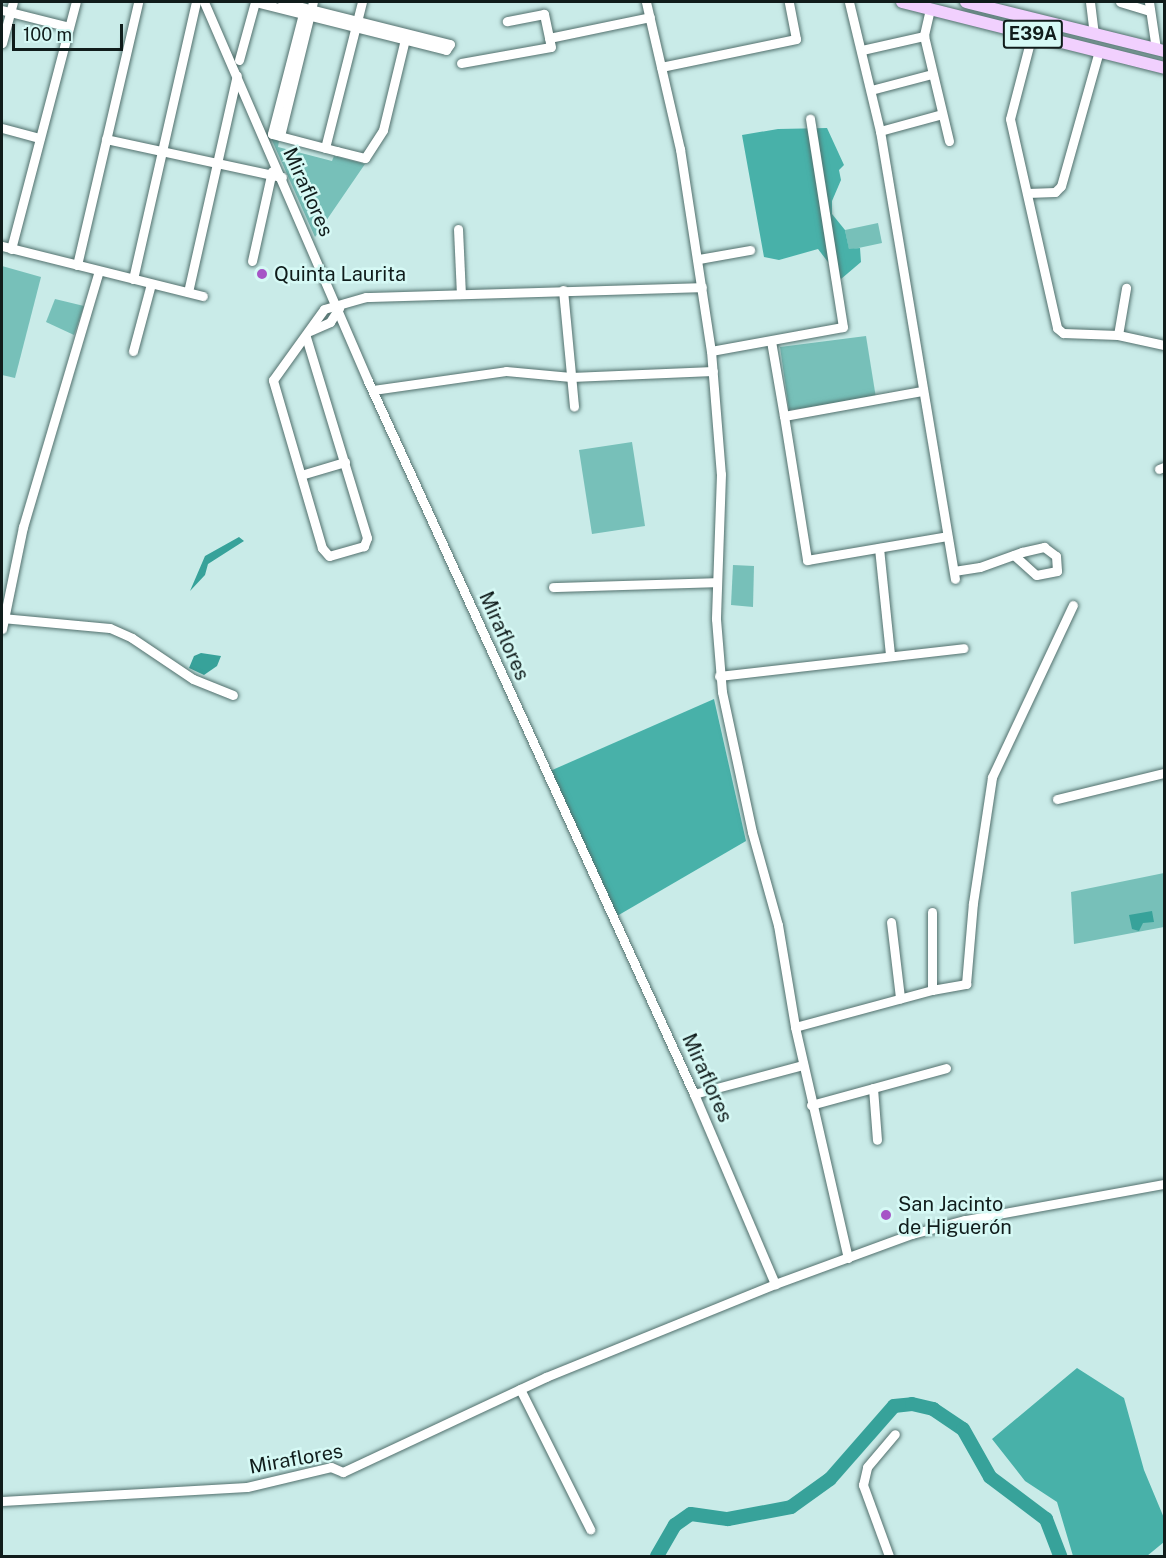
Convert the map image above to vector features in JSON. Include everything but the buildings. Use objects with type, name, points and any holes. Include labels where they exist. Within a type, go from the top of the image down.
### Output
[{"type":"main road","name":"E39A","points":[[902,2],[1164,68]]},
{"type":"main road","name":"E39A","points":[[966,2],[1160,50]]},
{"type":"street","points":[[2,43],[6,11],[13,2]]},
{"type":"street","points":[[76,2],[40,138],[6,247],[203,296]]},
{"type":"street","points":[[77,265],[138,2]]},
{"type":"street","points":[[133,279],[196,2]]},
{"type":"street","name":"Miraflores","points":[[204,2],[373,390],[694,1094],[775,1284]]},
{"type":"street","points":[[239,60],[255,2],[308,8]]},
{"type":"street","points":[[282,2],[308,8],[356,25],[405,37],[382,130],[365,158],[272,134],[308,8]]},
{"type":"street","points":[[325,148],[362,2]]},
{"type":"street","points":[[646,2],[680,149],[699,259],[711,351],[722,483],[717,582],[719,676],[752,832],[778,925],[811,1105],[848,1258]]},
{"type":"street","points":[[662,67],[796,39],[789,2]]},
{"type":"street","points":[[849,2],[880,131],[954,575],[1014,555],[1044,547],[1056,556],[1057,571],[1036,575],[1014,555]]},
{"type":"street","points":[[1090,2],[1094,33]]},
{"type":"street","points":[[1120,2],[1150,7],[1160,50]]},
{"type":"street","points":[[930,9],[924,36],[949,141]]},
{"type":"street","points":[[6,11],[69,27]]},
{"type":"street","points":[[461,63],[551,47],[544,14],[507,21]]},
{"type":"street","points":[[549,38],[650,17]]},
{"type":"street","points":[[1036,19],[1010,119],[1059,331],[1118,335],[1164,345]]},
{"type":"street","points":[[862,50],[924,36]]},
{"type":"street","points":[[1027,193],[1055,192],[1061,186],[1099,51]]},
{"type":"street","points":[[871,90],[932,74]]},
{"type":"street","points":[[188,292],[237,75]]},
{"type":"street","points":[[880,131],[942,114]]},
{"type":"street","points":[[711,351],[843,327],[810,119]]},
{"type":"street","points":[[2,128],[40,138]]},
{"type":"street","points":[[106,139],[282,177]]},
{"type":"street","points":[[252,261],[274,160]]},
{"type":"street","points":[[458,229],[461,294]]},
{"type":"street","points":[[699,259],[750,250]]},
{"type":"street","points":[[2,629],[23,527],[99,271]]},
{"type":"street","points":[[133,351],[151,284]]},
{"type":"street","points":[[308,334],[368,538],[364,546],[325,554],[273,380],[324,309],[339,308],[366,297],[702,287]]},
{"type":"street","points":[[1118,335],[1126,288]]},
{"type":"street","points":[[563,290],[573,406]]},
{"type":"street","points":[[771,340],[807,560],[947,536]]},
{"type":"street","points":[[373,390],[506,371],[571,378],[712,370]]},
{"type":"street","points":[[784,416],[922,391]]},
{"type":"street","points":[[301,475],[345,462]]},
{"type":"street","points":[[879,548],[890,655]]},
{"type":"street","points":[[553,587],[717,582]]},
{"type":"street","points":[[795,1027],[900,998],[966,984],[973,903],[992,777],[1073,605]]},
{"type":"street","points":[[3,619],[110,628],[150,649],[193,679],[233,695]]},
{"type":"street","points":[[719,676],[963,648]]},
{"type":"street","points":[[1057,799],[1164,773]]},
{"type":"street","points":[[932,912],[932,990]]},
{"type":"street","points":[[891,922],[900,998]]},
{"type":"street","points":[[694,1094],[803,1065]]},
{"type":"street","points":[[811,1105],[946,1068]]},
{"type":"street","points":[[873,1088],[877,1140]]},
{"type":"street","name":"Miraflores","points":[[2,1501],[247,1487],[331,1467],[344,1472],[520,1389],[775,1284],[848,1258],[940,1226],[1164,1184]]},
{"type":"street","points":[[520,1389],[590,1529]]},
{"type":"street","points":[[889,1557],[863,1485],[867,1467],[896,1434]]},
{"type":"shaded area","points":[[827,128],[844,165],[839,170],[841,180],[832,201],[832,214],[845,230],[849,249],[860,248],[861,262],[841,279],[818,249],[779,260],[764,257],[742,135],[778,129]]},
{"type":"shaded area","points":[[271,138],[279,141],[278,147],[332,161],[334,156],[365,164],[315,237]]},
{"type":"shaded area","points":[[878,223],[882,243],[849,250],[845,230]]},
{"type":"shaded area","points":[[2,266],[41,277],[15,378],[2,375]]},
{"type":"shaded area","points":[[55,299],[84,306],[74,335],[46,322]]},
{"type":"shaded area","points":[[866,336],[876,398],[789,410],[780,347]]},
{"type":"shaded area","points":[[632,442],[645,526],[592,534],[579,450]]},
{"type":"shaded area","points":[[239,537],[244,541],[208,564],[205,575],[190,591],[205,556]]},
{"type":"shaded area","points":[[733,565],[754,566],[753,607],[731,605]]},
{"type":"shaded area","points":[[201,653],[221,656],[217,666],[204,675],[189,668],[194,656]]},
{"type":"shaded area","points":[[714,699],[746,841],[617,916],[550,771]]},
{"type":"shaded area","points":[[1164,873],[1164,927],[1074,944],[1071,892]]},
{"type":"shaded area","points":[[1152,911],[1154,922],[1143,923],[1139,931],[1132,929],[1129,915]]},
{"type":"shaded area","points":[[1077,1368],[1124,1398],[1144,1470],[1164,1518],[1164,1542],[1147,1556],[1073,1556],[1057,1502],[1025,1481],[992,1439]]},
{"type":"waterway","points":[[657,1556],[675,1525],[691,1514],[728,1519],[791,1507],[830,1479],[894,1406],[912,1404],[933,1409],[963,1429],[990,1477],[1046,1519],[1060,1556]]},
{"type":"place","name":"Quinta Laurita","points":[[262,274]]},
{"type":"place","name":"San Jacinto de Higuerón","points":[[886,1215]]}]
